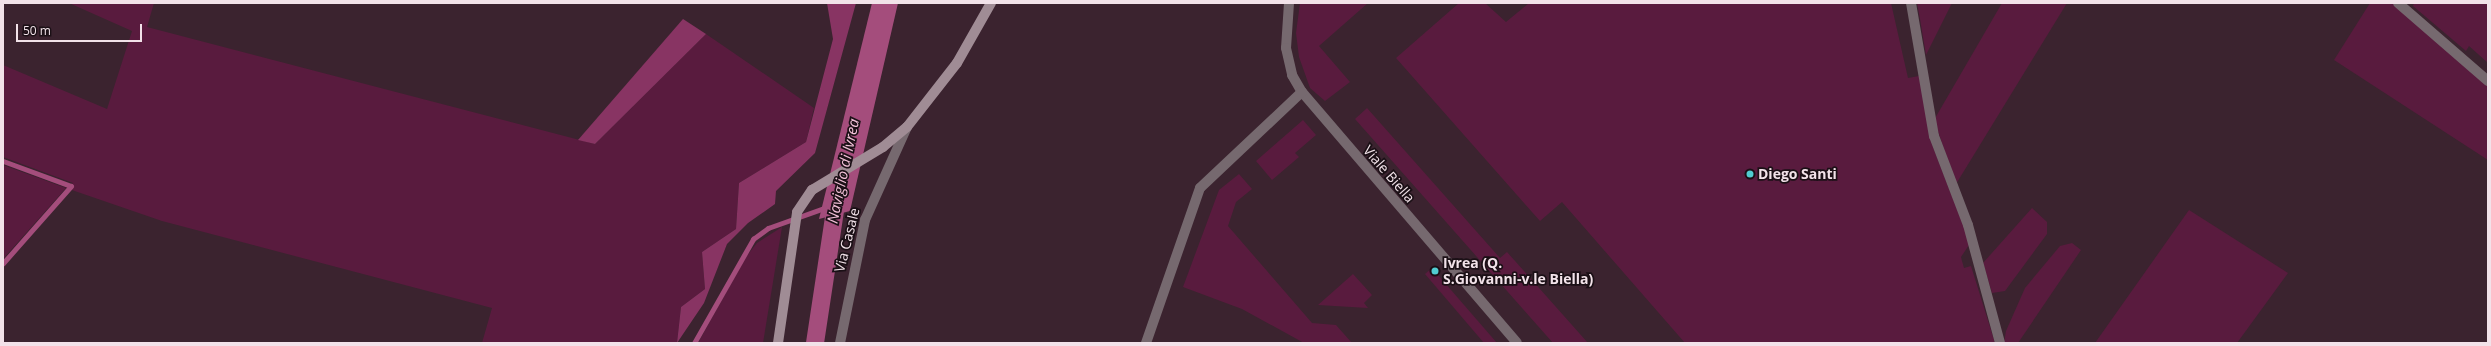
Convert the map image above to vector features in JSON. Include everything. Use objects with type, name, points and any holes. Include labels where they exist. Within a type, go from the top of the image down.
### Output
[{"type":"main road","name":"Via Casale","points":[[778,343],[797,212],[812,190],[883,147],[907,127],[957,63],[991,3]]},
{"type":"street","name":"Viale Biella","points":[[1289,3],[1286,48],[1292,75],[1302,92],[1517,343]]},
{"type":"street","points":[[1911,3],[1934,136],[1968,225],[2000,343]]},
{"type":"street","points":[[2398,3],[2488,81]]},
{"type":"street","points":[[1146,343],[1200,188],[1302,92]]},
{"type":"street","name":"Via Casale","points":[[840,343],[864,220],[907,127]]},
{"type":"shaded area","points":[[69,3],[154,3],[147,27],[595,144],[706,34],[814,108],[806,142],[739,183],[736,229],[702,252],[705,289],[681,307],[677,343],[482,343],[492,308],[162,221],[66,188],[73,183],[3,157],[3,65],[107,109],[132,31]]},
{"type":"shaded area","points":[[827,3],[856,3],[815,153],[776,191],[775,204],[748,223],[727,244],[704,303],[677,343],[681,307],[705,289],[702,252],[736,229],[739,183],[806,142],[833,39]]},
{"type":"shaded area","points":[[1300,3],[1368,3],[1319,46],[1350,82],[1325,101],[1310,88],[1299,57],[1296,33]]},
{"type":"shaded area","name":"Diego Santi","points":[[1459,3],[1485,3],[1506,22],[1529,3],[1891,3],[1908,78],[1919,76],[1933,147],[1964,227],[1969,245],[1961,257],[1964,268],[1971,266],[1995,343],[1685,343],[1562,202],[1540,221],[1396,58]]},
{"type":"shaded area","points":[[1917,3],[1952,3],[1926,55],[1920,19]]},
{"type":"shaded area","points":[[2002,3],[2067,3],[1956,184],[1934,120]]},
{"type":"shaded area","points":[[2370,3],[2394,3],[2488,86],[2488,160],[2334,60]]},
{"type":"shaded area","points":[[2414,3],[2488,3],[2488,63],[2469,46],[2466,51],[2413,6]]},
{"type":"shaded area","points":[[683,19],[706,34],[595,144],[578,140]]},
{"type":"shaded area","points":[[1367,108],[1500,258],[1507,252],[1588,343],[1553,343],[1355,119]]},
{"type":"shaded area","points":[[1303,120],[1316,135],[1295,153],[1299,157],[1272,180],[1256,161]]},
{"type":"shaded area","points":[[3,165],[66,188],[3,259]]},
{"type":"shaded area","points":[[1239,174],[1252,189],[1236,202],[1228,226],[1312,323],[1336,325],[1352,343],[1304,343],[1242,309],[1183,287],[1219,190]]},
{"type":"shaded area","points":[[2032,208],[2047,222],[2047,234],[2005,291],[1992,293],[1983,263]]},
{"type":"shaded area","points":[[2189,210],[2288,273],[2237,343],[2095,343]]},
{"type":"shaded area","points":[[782,227],[763,343],[698,343],[745,258],[757,243]]},
{"type":"shaded area","points":[[2072,243],[2081,250],[2018,343],[2004,343],[2006,331],[2025,288],[2060,246]]},
{"type":"shaded area","points":[[1432,268],[1497,343],[1484,343],[1425,274]]},
{"type":"shaded area","points":[[1353,274],[1372,295],[1364,303],[1368,308],[1318,305]]},
{"type":"water","points":[[872,3],[898,3],[850,211],[819,219]]},
{"type":"waterway","points":[[3,161],[71,186],[3,263]]},
{"type":"waterway","name":"Naviglio di Ivrea","points":[[815,343],[838,191]]},
{"type":"waterway","points":[[694,343],[753,239],[768,228],[827,207]]},
{"type":"place","name":"Diego Santi","points":[[1750,174]]},
{"type":"place","name":"Ivrea (Q. S.Giovanni-v.le Biella)","points":[[1435,271]]}]
